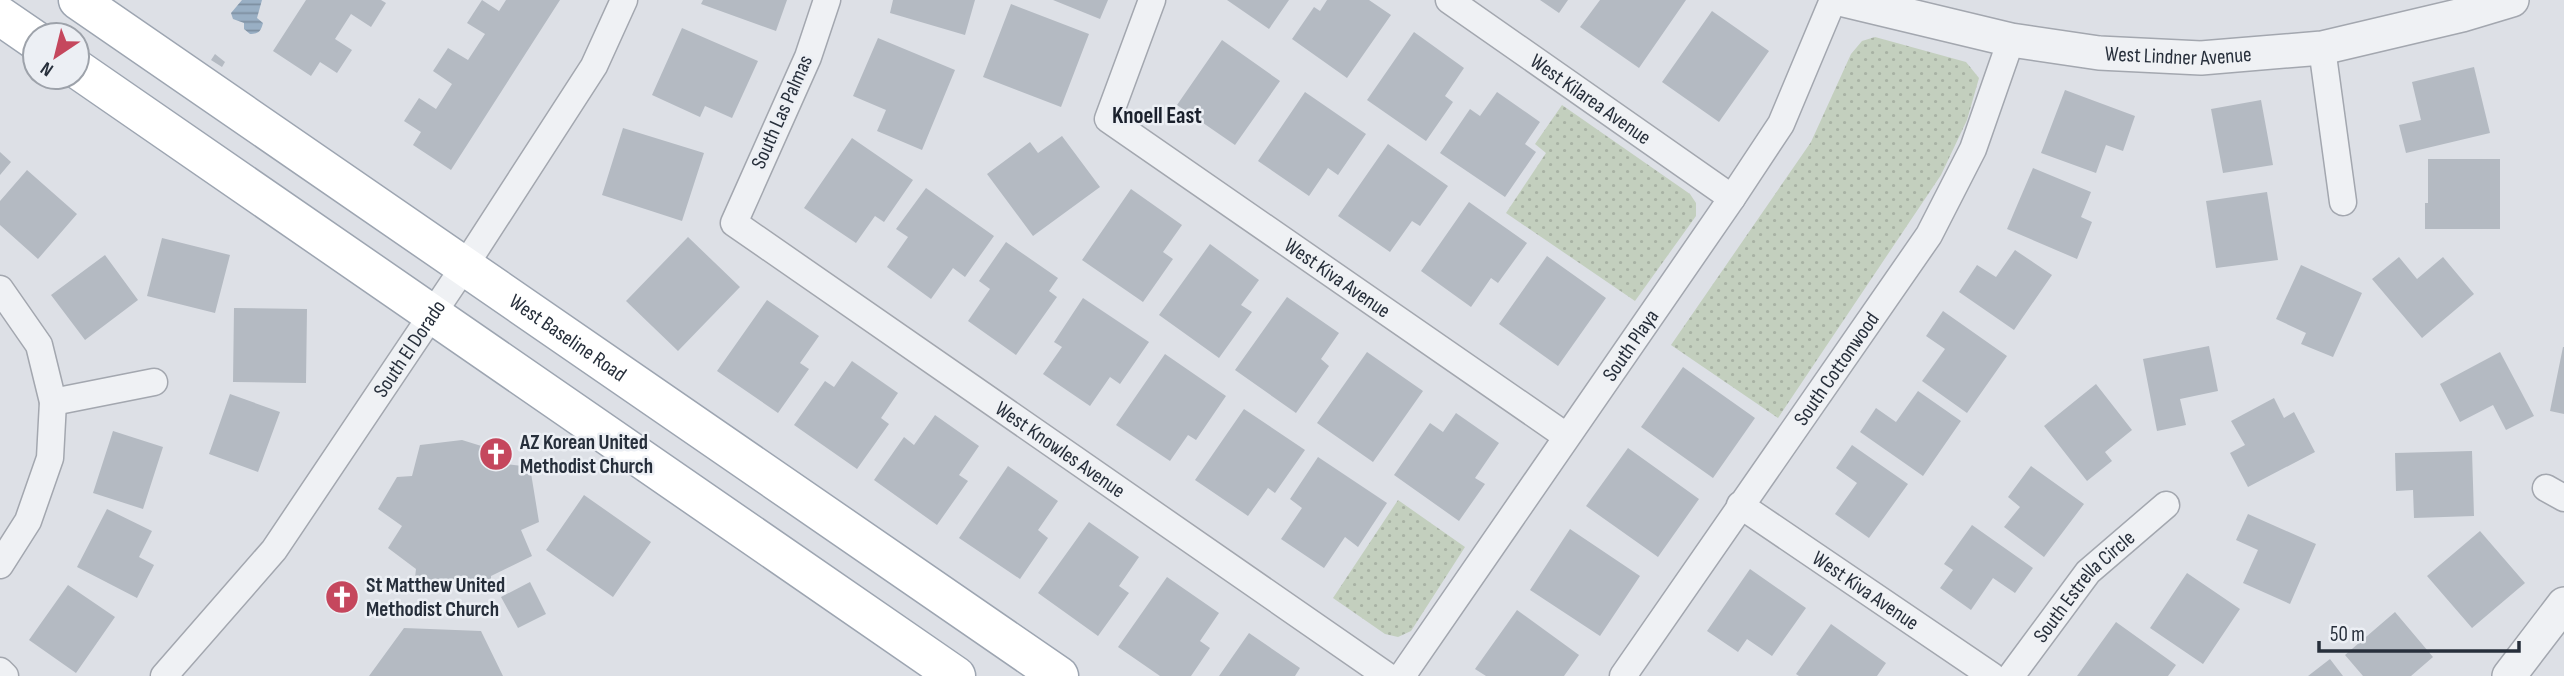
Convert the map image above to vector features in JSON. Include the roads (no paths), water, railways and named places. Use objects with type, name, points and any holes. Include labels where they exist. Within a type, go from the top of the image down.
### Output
[{"type":"main road","name":"West Baseline Road","points":[[78,0],[1059,676]]},
{"type":"main road","points":[[0,16],[21,30]]},
{"type":"main road","points":[[91,79],[956,676]]},
{"type":"street","name":"South El Dorado","points":[[164,676],[274,550],[464,267],[594,66],[624,0]]},
{"type":"street","name":"South Las Palmas","points":[[734,223],[808,57],[827,0]]},
{"type":"street","name":"West Kiva Avenue","points":[[1152,0],[1108,119],[1566,436]]},
{"type":"street","name":"West Kilarea Avenue","points":[[1449,0],[1732,198]]},
{"type":"street","name":"South Playa","points":[[1402,676],[1781,124],[1833,0]]},
{"type":"street","name":"West Lindner Avenue","points":[[1844,0],[2011,40],[2099,53],[2201,58],[2322,48],[2462,15],[2512,0]]},
{"type":"street","name":"South Cottonwood","points":[[1623,676],[1929,235],[1973,149],[2011,40]]},
{"type":"street","points":[[2322,48],[2343,202]]},
{"type":"street","name":"West Knowles Avenue","points":[[734,223],[1387,676]]},
{"type":"street","points":[[0,289],[39,345],[53,402],[50,458],[28,521],[0,565]]},
{"type":"street","points":[[53,402],[154,382]]},
{"type":"street","name":"West Kiva Avenue","points":[[1740,505],[1992,676]]},
{"type":"street","name":"South Estrella Circle","points":[[2011,676],[2088,572],[2166,505]]},
{"type":"street","points":[[2509,676],[2564,604]]},
{"type":"street","points":[[0,671],[5,676]]},
{"type":"water","points":[[242,0],[262,0],[257,18],[263,23],[258,33],[250,34],[244,29],[244,23],[233,19],[231,13]]},
{"type":"place","name":"AZ Korean United Methodist Church","points":[[496,454]]},
{"type":"place","name":"St Matthew United Methodist Church","points":[[342,597]]},
{"type":"district","name":"Knoell East","points":[[1157,116]]}]
